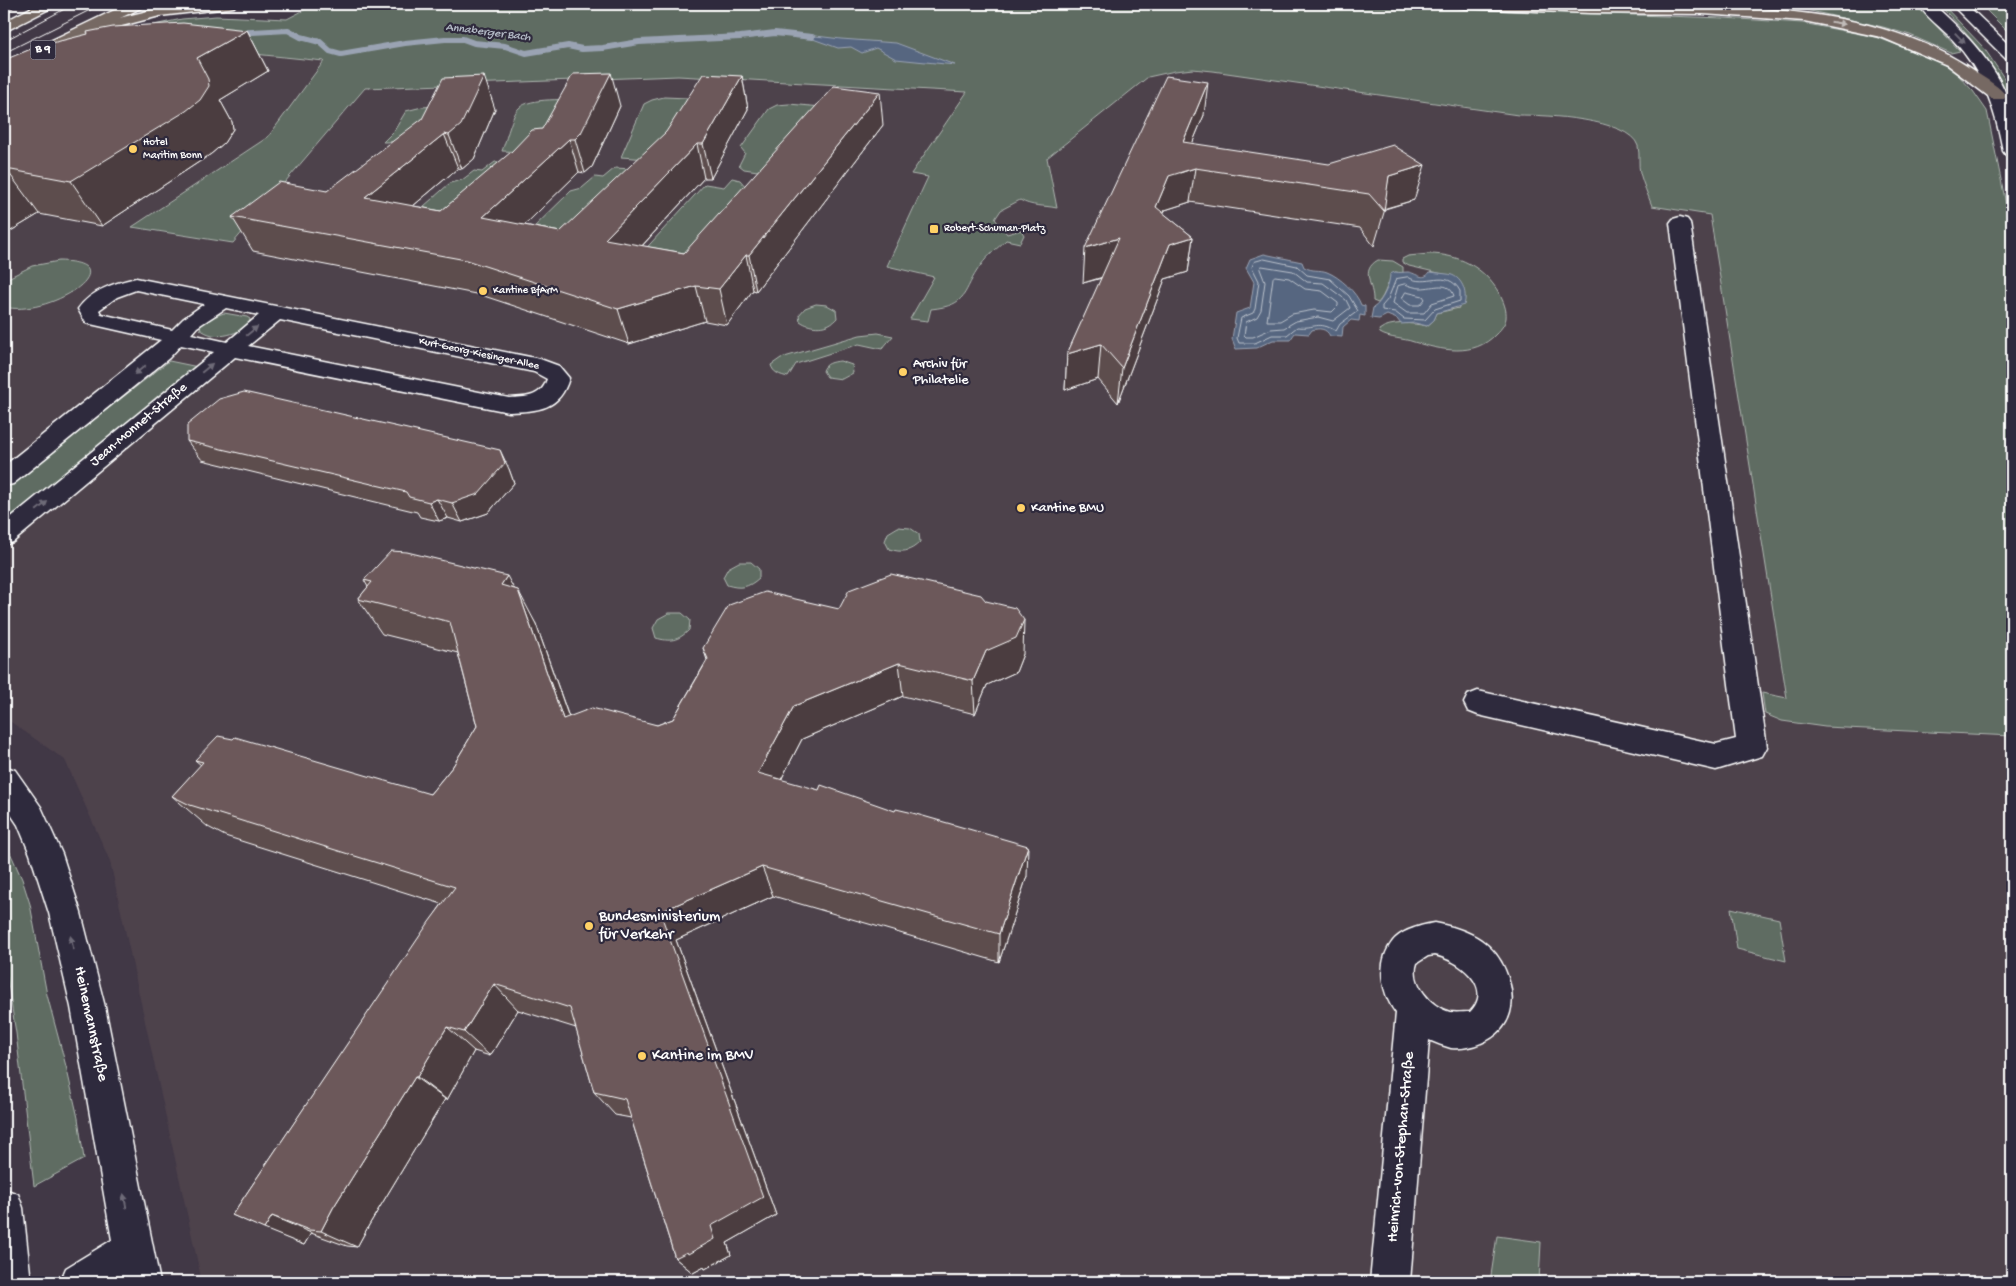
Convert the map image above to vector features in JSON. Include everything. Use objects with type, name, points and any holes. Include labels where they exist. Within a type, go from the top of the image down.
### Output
[{"type":"main road","points":[[4,28],[48,4]]},
{"type":"main road","name":"B 9","points":[[4,69],[138,4]]},
{"type":"main road","points":[[83,31],[160,12],[229,4]]},
{"type":"main road","points":[[1464,4],[1590,9],[1702,10],[1804,17],[1885,33],[1953,62],[1998,96]]},
{"type":"main road","points":[[1702,10],[1784,4]]},
{"type":"street","points":[[1926,4],[1974,53],[1998,96],[2012,152]]},
{"type":"street","points":[[1958,4],[2012,56]]},
{"type":"street","points":[[1478,703],[1716,757],[1752,747],[1680,223]]},
{"type":"street","name":"Kurt-Georg-Kiesinger-Allee","points":[[136,284],[275,313],[540,366],[551,371],[558,378],[556,389],[548,398],[532,404],[509,405],[230,350],[92,319],[88,309],[99,298],[114,290],[136,284]]},
{"type":"street","points":[[4,478],[161,353],[190,323],[220,303]]},
{"type":"street","name":"Jean-Monnet-Straße","points":[[4,536],[275,313]]},
{"type":"street","name":"Heinemannstraße","points":[[4,779],[30,816],[46,854],[65,912],[88,1007],[137,1266]]},
{"type":"street","name":"Heinrich-von-Stephan-Straße","points":[[1390,1282],[1414,1011]]},
{"type":"street","points":[[4,1208],[11,1282]]},
{"type":"street","points":[[80,1282],[137,1266]]},
{"type":"shaded area","points":[[254,54],[324,61],[268,137],[133,228],[233,243],[365,88],[678,76],[968,92],[912,173],[928,176],[887,265],[934,277],[911,319],[928,321],[931,309],[949,307],[961,300],[981,265],[1006,240],[1007,234],[995,219],[1001,210],[1020,200],[1030,206],[1057,207],[1047,159],[1148,77],[1193,69],[1213,71],[1518,115],[1542,115],[1584,121],[1614,127],[1628,134],[1638,145],[1639,172],[1653,206],[1710,215],[2012,427],[2012,1282],[202,1282],[110,861],[65,760],[4,717],[4,101]]},
{"type":"green space","points":[[410,4],[1311,4],[1723,18],[1802,23],[1876,37],[1939,61],[1958,75],[1973,91],[1987,111],[2012,225],[2012,736],[1825,727],[1782,721],[1765,714],[1762,693],[1787,698],[1710,215],[1652,206],[1640,173],[1638,146],[1631,137],[1619,129],[1565,117],[1518,115],[1213,71],[1193,69],[1148,77],[1047,158],[1057,208],[1033,205],[1020,200],[1001,210],[995,219],[1007,234],[1021,230],[1024,235],[1020,243],[1006,240],[983,262],[963,296],[952,304],[931,309],[928,321],[910,319],[934,277],[887,266],[928,177],[911,174],[967,92],[678,76],[365,88],[233,243],[132,227],[268,137],[324,61],[254,54],[4,84],[149,26],[182,19],[216,16],[287,19],[312,6]]},
{"type":"green space","points":[[1817,4],[1916,4],[1960,51],[1951,53],[1910,35],[1883,27],[1797,8]]},
{"type":"green space","points":[[1980,4],[2012,4],[2012,36]]},
{"type":"green space","points":[[1939,5],[1943,5],[1984,48],[2010,87],[2012,104],[1989,63],[1961,28]]},
{"type":"green space","points":[[664,97],[712,99],[674,161],[621,157],[644,104]]},
{"type":"green space","points":[[550,100],[583,100],[554,153],[502,151],[516,111],[524,104]]},
{"type":"green space","points":[[789,104],[844,109],[785,175],[744,169],[739,165],[745,153],[741,148],[769,109],[777,105]]},
{"type":"green space","points":[[455,105],[423,141],[383,142],[394,131],[406,111],[422,107]]},
{"type":"green space","points":[[495,162],[530,164],[526,169],[539,171],[463,236],[415,214],[450,183],[462,180],[474,171],[482,172]]},
{"type":"green space","points":[[615,168],[650,170],[579,257],[527,234],[571,191],[582,188],[595,177],[603,178]]},
{"type":"green space","points":[[732,178],[740,180],[758,201],[701,265],[629,267],[705,184],[724,187]]},
{"type":"green space","points":[[1429,254],[1460,259],[1478,269],[1499,293],[1505,308],[1505,321],[1501,329],[1487,342],[1468,349],[1457,350],[1435,348],[1380,333],[1379,330],[1384,327],[1395,324],[1427,326],[1434,320],[1437,313],[1459,308],[1443,274],[1409,266],[1402,262],[1402,259],[1408,256]]},
{"type":"green space","points":[[1378,260],[1393,261],[1403,267],[1403,273],[1395,272],[1378,303],[1373,301],[1368,274],[1372,264]]},
{"type":"green space","points":[[59,261],[80,264],[88,270],[87,279],[62,298],[43,305],[23,308],[4,307],[4,280],[32,266]]},
{"type":"green space","points":[[816,304],[827,305],[836,310],[837,318],[829,324],[819,327],[804,324],[800,321],[799,315],[805,308]]},
{"type":"green space","points":[[224,313],[247,317],[250,319],[249,325],[238,332],[218,336],[206,333],[200,329],[202,321]]},
{"type":"green space","points":[[878,333],[893,336],[882,349],[859,344],[796,364],[788,377],[775,372],[771,365],[781,358],[860,335]]},
{"type":"green space","points":[[169,361],[198,367],[4,524],[4,490]]},
{"type":"green space","points":[[840,361],[852,365],[853,373],[842,379],[827,377],[823,371],[826,366],[832,362]]},
{"type":"green space","points":[[898,527],[910,528],[919,534],[920,542],[906,551],[889,549],[885,541],[888,533]]},
{"type":"green space","points":[[739,562],[751,562],[759,569],[759,578],[744,587],[727,585],[723,577],[728,568]]},
{"type":"green space","points":[[669,613],[682,613],[690,620],[689,630],[674,640],[656,638],[653,628],[658,619]]},
{"type":"green space","points":[[4,839],[22,879],[30,904],[47,995],[78,1118],[84,1159],[34,1186],[16,1033],[4,959]]},
{"type":"green space","points":[[1731,908],[1779,919],[1786,961],[1737,949]]},
{"type":"green space","points":[[1497,1236],[1541,1242],[1539,1282],[1490,1282]]},
{"type":"water","points":[[799,34],[896,43],[955,65],[896,59],[876,48],[862,53],[851,47],[838,48]]},
{"type":"water","points":[[1264,254],[1302,262],[1307,269],[1332,274],[1356,295],[1361,305],[1365,306],[1365,316],[1360,315],[1359,321],[1351,320],[1343,327],[1342,337],[1330,336],[1324,330],[1317,329],[1312,330],[1309,334],[1295,333],[1290,340],[1273,340],[1256,348],[1236,349],[1232,339],[1236,313],[1250,308],[1254,282],[1246,268],[1250,259]]},
{"type":"water","points":[[1408,272],[1422,277],[1430,272],[1452,275],[1463,285],[1464,305],[1437,313],[1434,320],[1427,326],[1415,323],[1401,324],[1397,319],[1387,315],[1379,319],[1371,318],[1373,308],[1385,293],[1390,274]]},
{"type":"building","points":[[183,23],[247,30],[197,58],[208,79],[209,86],[200,100],[186,111],[71,181],[4,170],[4,60],[36,47],[88,34],[87,32],[113,27]]},
{"type":"building","points":[[611,73],[581,133],[575,139],[569,139],[483,217],[560,232],[666,132],[703,74],[742,76],[703,144],[697,144],[605,239],[684,253],[834,86],[880,92],[749,255],[746,255],[719,289],[696,286],[618,309],[466,260],[232,217],[279,182],[327,191],[422,119],[443,78],[484,76],[461,125],[449,135],[444,134],[365,197],[441,211],[511,152],[532,130],[542,129],[573,74]]},
{"type":"building","points":[[1166,76],[1208,82],[1183,142],[1329,164],[1393,145],[1425,165],[1389,176],[1384,211],[1369,194],[1195,168],[1169,176],[1156,207],[1193,237],[1170,244],[1122,368],[1101,344],[1067,354],[1119,238],[1085,248]]},
{"type":"building","points":[[244,392],[500,450],[505,463],[478,494],[452,503],[437,499],[429,502],[409,497],[406,492],[187,441],[187,425],[219,399]]},
{"type":"building","name":"Bundesministerium für Verkehr","points":[[391,551],[407,552],[507,576],[501,585],[518,590],[563,719],[592,708],[657,725],[673,719],[708,659],[703,648],[729,605],[765,592],[839,609],[849,590],[891,574],[981,595],[986,601],[1015,608],[1024,620],[1016,638],[986,651],[973,681],[899,663],[794,706],[758,773],[819,790],[821,785],[895,811],[896,809],[909,812],[1028,846],[999,934],[762,867],[660,912],[763,1197],[711,1226],[715,1239],[688,1254],[687,1252],[675,1258],[625,1099],[594,1092],[570,1008],[494,984],[464,1032],[447,1027],[333,1208],[321,1231],[309,1230],[272,1216],[264,1229],[232,1215],[429,922],[455,887],[190,805],[172,796],[203,762],[195,760],[218,736],[233,739],[235,737],[430,794],[453,766],[477,726],[450,622],[358,599],[372,582],[364,580]]},
{"type":"waterway","name":"Annaberger Bach","points":[[234,33],[288,30],[301,37],[320,42],[330,51],[341,54],[405,43],[445,39],[463,39],[474,43],[505,46],[526,53],[568,46],[582,49],[603,48],[639,42],[740,37],[775,33],[812,37]]},
{"type":"tram line","points":[[4,41],[74,4]]},
{"type":"tram line","points":[[4,53],[102,4]]},
{"type":"place","name":"Hotel Maritim Bonn","points":[[133,149]]},
{"type":"place","name":"Robert-Schuman-Platz","points":[[934,229]]},
{"type":"place","name":"Kantine BfArM","points":[[483,291]]},
{"type":"place","name":"Archiv für Philatelie","points":[[903,372]]},
{"type":"place","name":"Kantine BMU","points":[[1021,508]]},
{"type":"place","name":"Bundesministerium für Verkehr","points":[[589,926]]},
{"type":"place","name":"Kantine im BMV","points":[[642,1056]]}]
